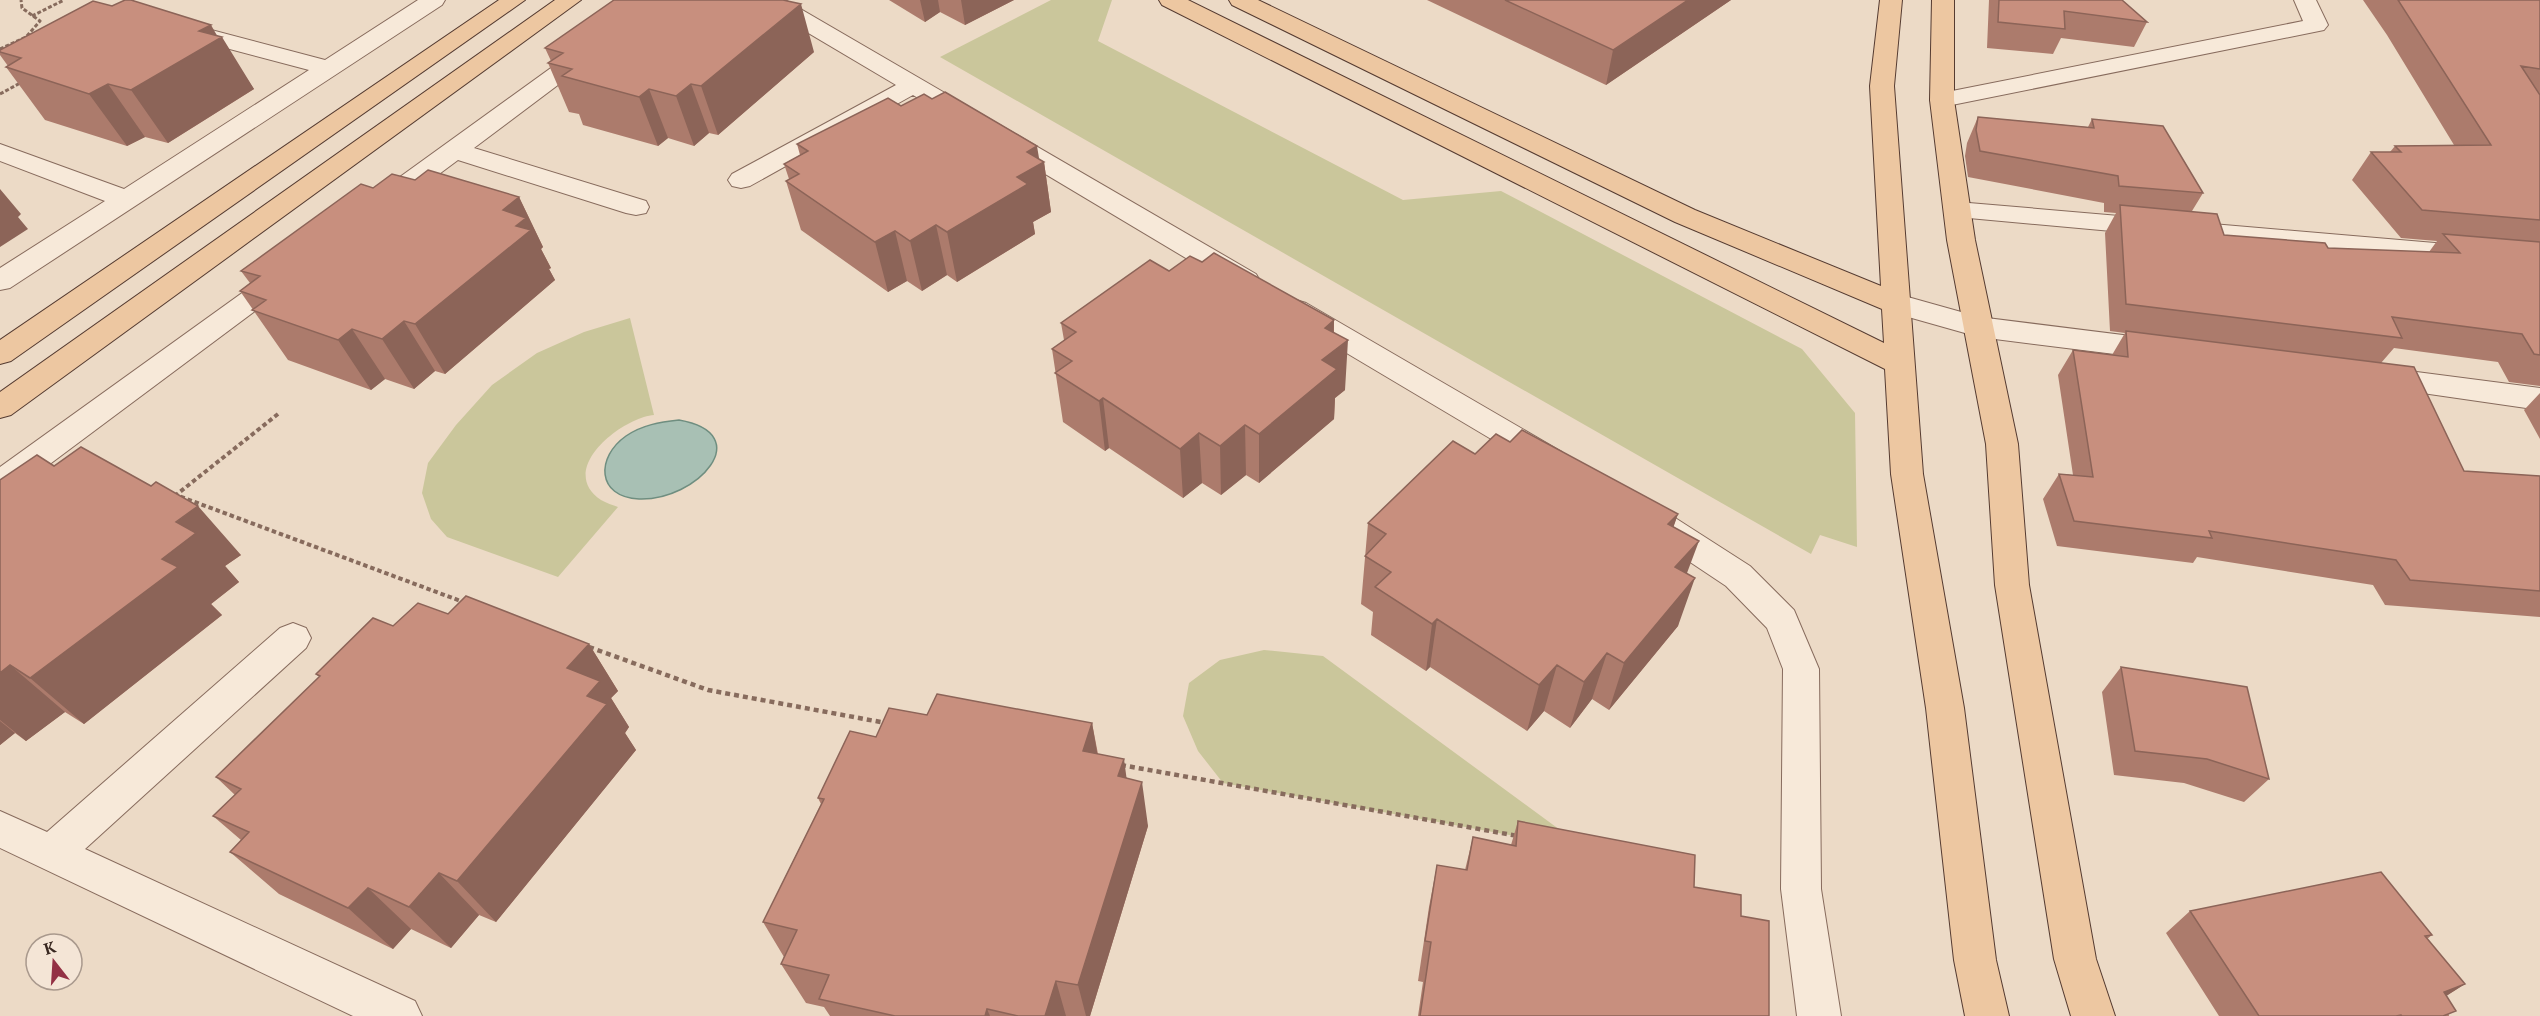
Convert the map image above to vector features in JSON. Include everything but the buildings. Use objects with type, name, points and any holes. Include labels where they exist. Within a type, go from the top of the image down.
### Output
[{"type":"main road","points":[[0,354],[514,0]]},
{"type":"main road","points":[[0,407],[570,0]]},
{"type":"main road","points":[[1170,0],[1900,364]]},
{"type":"main road","points":[[1240,0],[1685,216],[1897,304]]},
{"type":"main road","points":[[1891,0],[1882,87],[1907,474],[1945,708],[1975,960],[1987,1016]]},
{"type":"main road","points":[[1943,0],[1942,100],[1957,210],[2002,444],[2012,585],[2075,959],[2093,1016]]},
{"type":"street","points":[[0,281],[434,0]]},
{"type":"street","points":[[358,221],[660,0]]},
{"type":"street","points":[[769,0],[1574,474]]},
{"type":"street","points":[[1942,100],[2316,24],[2305,0]]},
{"type":"street","points":[[171,27],[328,68]]},
{"type":"street","points":[[741,180],[914,85]]},
{"type":"street","points":[[454,150],[636,207]]},
{"type":"street","points":[[0,152],[126,199]]},
{"type":"street","points":[[1957,210],[2540,261]]},
{"type":"street","points":[[0,484],[300,263]]},
{"type":"street","points":[[1897,304],[1979,327],[2189,354]]},
{"type":"street","points":[[2353,375],[2540,399]]},
{"type":"street","points":[[1636,510],[1738,576],[1782,620],[1801,669],[1801,889],[1819,1016]]},
{"type":"street","points":[[52,853],[293,638]]},
{"type":"street","points":[[0,829],[400,1016]]},
{"type":"path","points":[[0,49],[26,37],[40,21],[22,8],[21,0]]},
{"type":"path","points":[[32,16],[64,0]]},
{"type":"path","points":[[0,94],[30,77]]},
{"type":"path","points":[[278,414],[176,495],[468,603]]},
{"type":"path","points":[[579,644],[708,690],[897,724]]},
{"type":"path","points":[[1119,765],[1528,838]]},
{"type":"shaded area","points":[[1051,0],[1112,0],[1098,41],[1403,200],[1501,191],[1802,349],[1855,413],[1857,547],[1820,535],[1811,554],[940,57]]},
{"type":"shaded area","points":[[630,318],[654,415],[640,418],[611,435],[598,447],[589,461],[586,474],[589,488],[601,500],[618,507],[558,577],[447,537],[431,519],[422,493],[428,463],[456,425],[492,385],[537,353],[584,332]]},
{"type":"shaded area","points":[[679,420],[702,427],[714,439],[716,452],[710,466],[698,479],[661,497],[639,499],[625,497],[608,484],[605,475],[606,465],[609,454],[616,445],[638,429]]},
{"type":"shaded area","points":[[1264,650],[1323,656],[1586,849],[1223,783],[1198,751],[1183,716],[1189,683],[1220,660]]}]
